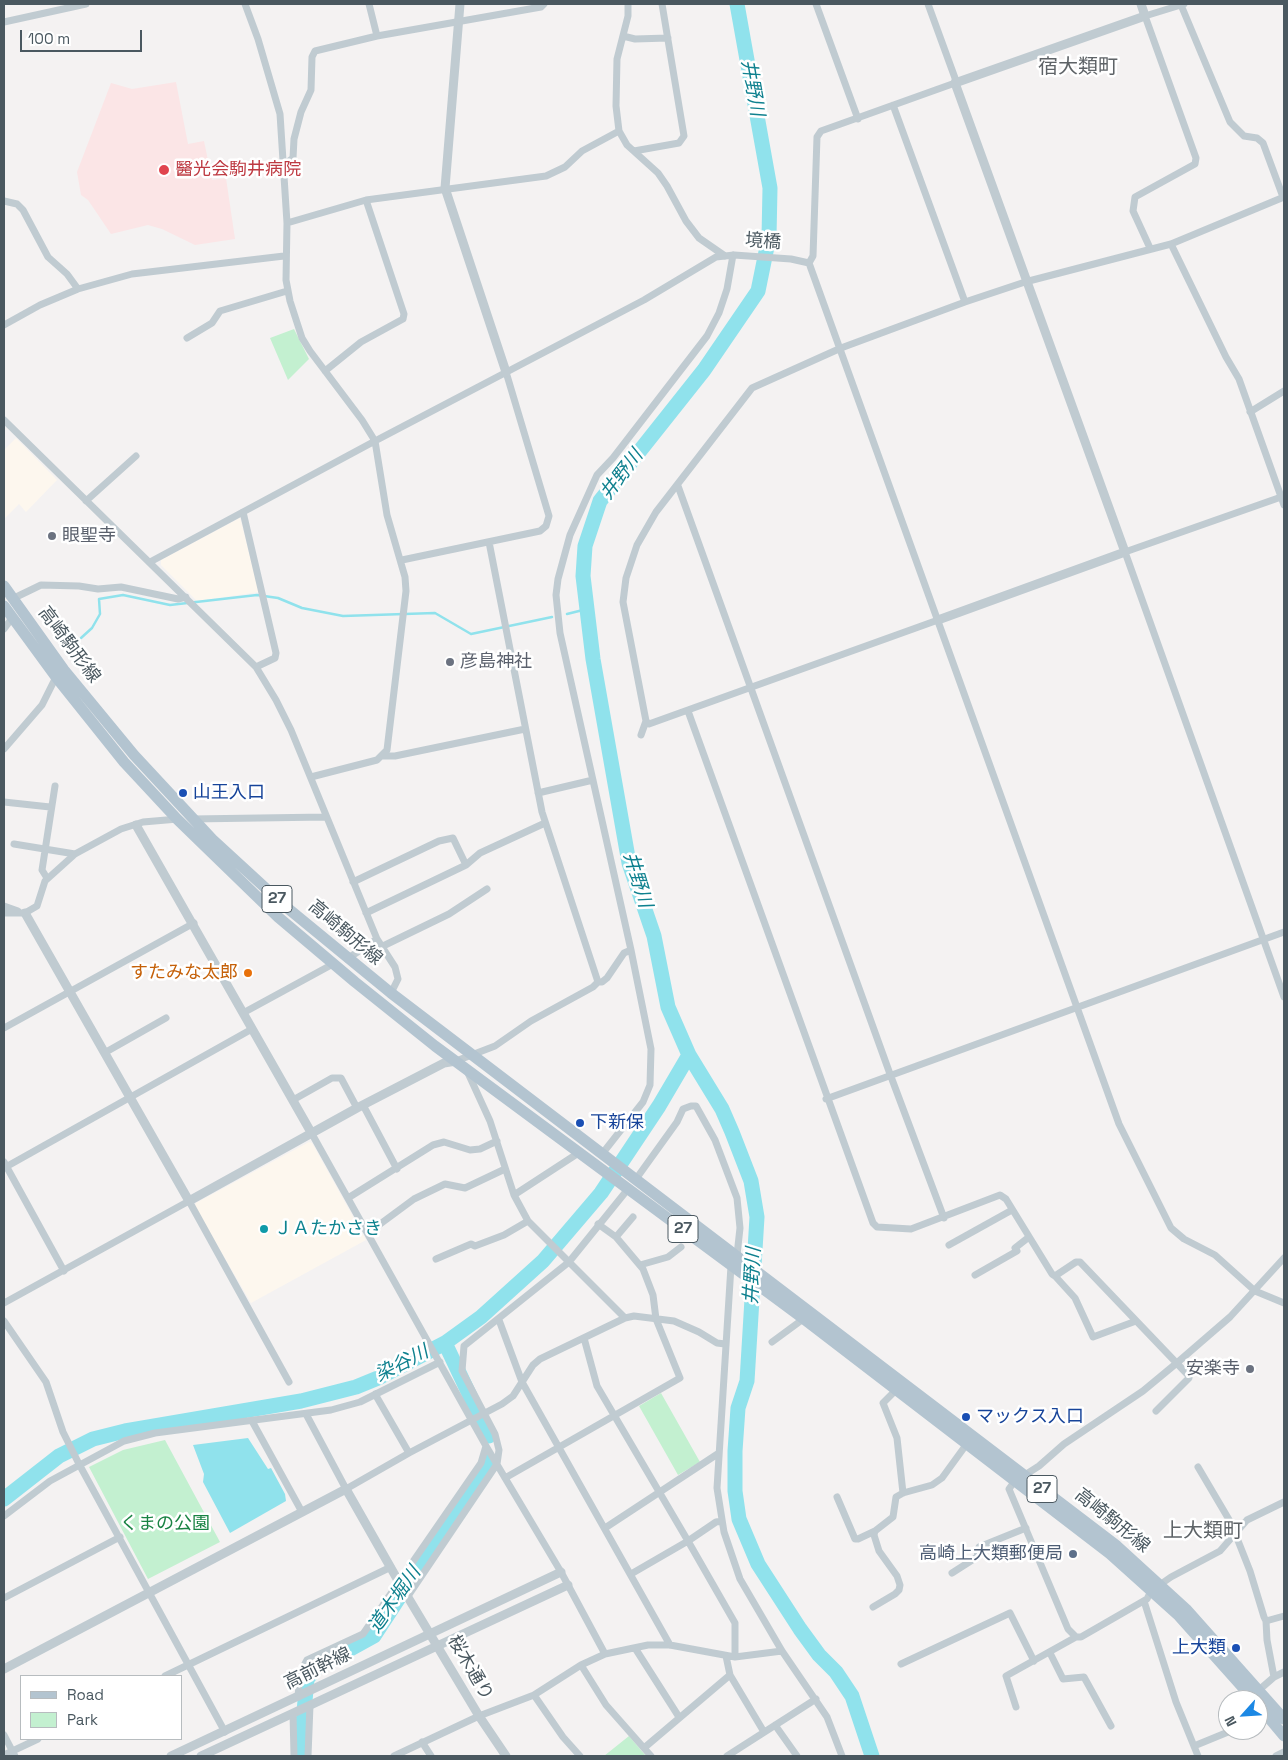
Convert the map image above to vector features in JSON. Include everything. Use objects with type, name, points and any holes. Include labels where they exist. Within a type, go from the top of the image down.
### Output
[{"type":"main road","name":"高崎駒形線","points":[[4,586],[12,618],[124,762],[177,819],[278,916],[333,964],[461,1064],[580,1152],[601,1158]]},
{"type":"main road","name":"高崎駒形線","points":[[8,602],[134,755],[196,819],[212,839],[347,959],[474,1055],[601,1158]]},
{"type":"main road","name":"27","points":[[601,1158],[634,1177],[739,1257],[774,1290]]},
{"type":"main road","name":"27","points":[[601,1158],[627,1188],[735,1269],[774,1290]]},
{"type":"main road","name":"高崎駒形線","points":[[774,1290],[1117,1546],[1156,1588]]},
{"type":"main road","name":"高崎駒形線","points":[[807,1315],[895,1391],[1186,1609],[1252,1690]]},
{"type":"main road","name":"高崎駒形線","points":[[1268,1705],[1284,1719]]},
{"type":"main road","points":[[1268,1722],[1284,1736]]},
{"type":"street","points":[[4,22],[86,4]]},
{"type":"street","points":[[245,4],[258,39],[280,114],[285,164],[287,223],[284,256],[287,291],[302,338],[362,420],[375,441],[387,515],[402,560],[406,591],[387,750],[377,760],[311,778]]},
{"type":"street","points":[[368,4],[377,36]]},
{"type":"street","points":[[402,560],[540,531],[546,526],[549,516],[506,372],[445,188],[460,4]]},
{"type":"street","points":[[285,164],[293,158],[294,139],[301,112],[311,90],[313,53],[377,36],[458,23],[541,7],[544,4]]},
{"type":"street","points":[[628,4],[628,16],[617,59],[616,106],[619,131],[634,151],[662,180],[686,221],[699,238],[731,255]]},
{"type":"street","points":[[634,151],[679,143],[684,136],[662,4]]},
{"type":"street","points":[[816,4],[858,119]]},
{"type":"street","points":[[928,4],[1025,282],[1125,552],[1284,997]]},
{"type":"street","points":[[1141,4],[1196,158],[1195,164],[1135,197],[1133,211],[1150,248]]},
{"type":"street","points":[[642,735],[646,721],[623,602],[624,590],[637,545],[656,512],[752,388],[841,348],[965,302],[1025,282],[1171,244],[1284,197],[1263,143],[1257,138],[1244,136],[1230,122],[1183,4],[821,131],[817,137],[813,256],[809,263],[841,348],[1119,1124],[1166,1220],[1177,1234],[1215,1255],[1255,1291],[1284,1303]]},
{"type":"street","points":[[623,36],[635,39],[668,38]]},
{"type":"street","points":[[893,105],[965,302]]},
{"type":"street","points":[[287,223],[366,200],[546,176],[565,167],[582,151],[619,131]]},
{"type":"street","points":[[325,371],[361,342],[403,319],[404,314],[366,200]]},
{"type":"street","points":[[4,201],[17,204],[23,210],[48,256],[67,274],[78,289]]},
{"type":"street","points":[[1171,244],[1226,357],[1239,379],[1283,496],[1284,505]]},
{"type":"street","points":[[150,562],[644,300],[716,257],[731,255]]},
{"type":"street","points":[[601,1158],[642,1102],[650,1085],[651,1049],[559,626],[556,596],[562,560],[570,535],[596,475],[612,458],[707,336],[719,313],[727,289],[731,255]]},
{"type":"street","name":"境橋","points":[[731,255],[789,259],[809,263]]},
{"type":"street","points":[[4,325],[40,305],[78,289],[132,274],[284,256]]},
{"type":"street","points":[[187,338],[212,323],[220,311],[287,291]]},
{"type":"street","points":[[1250,412],[1284,391]]},
{"type":"street","points":[[4,420],[256,667],[276,700],[311,778],[377,939],[395,967],[398,979],[391,993]]},
{"type":"street","points":[[86,502],[136,456]]},
{"type":"street","points":[[678,486],[890,1074],[944,1218]]},
{"type":"street","points":[[646,721],[652,724],[1283,496]]},
{"type":"street","points":[[243,512],[276,653],[275,658],[256,667]]},
{"type":"street","points":[[489,542],[545,823],[598,982]]},
{"type":"street","points":[[8,602],[41,585],[79,586],[98,589],[121,587],[178,599],[186,597]]},
{"type":"street","points":[[4,629],[12,618]]},
{"type":"street","points":[[4,749],[42,705],[56,677]]},
{"type":"street","points":[[688,711],[826,1099],[873,1223],[877,1227],[910,1229],[944,1218],[1000,1195],[1006,1199],[1029,1238],[1055,1276],[1075,1298],[1093,1337],[1136,1321]]},
{"type":"street","points":[[383,756],[394,756],[525,729]]},
{"type":"street","points":[[538,793],[593,780]]},
{"type":"street","points":[[47,878],[42,870],[50,807],[55,786]]},
{"type":"street","points":[[4,802],[50,807]]},
{"type":"street","points":[[4,913],[25,913],[36,906],[47,878],[75,854],[121,829],[143,822],[177,819],[326,818]]},
{"type":"street","points":[[366,913],[466,865],[480,853],[545,823]]},
{"type":"street","points":[[136,825],[194,923],[473,1419],[486,1446],[568,1584],[605,1654]]},
{"type":"street","points":[[353,882],[439,841],[453,838],[466,865]]},
{"type":"street","points":[[14,844],[75,854]]},
{"type":"street","points":[[381,947],[449,914],[487,889]]},
{"type":"street","points":[[4,906],[25,913],[106,1052],[289,1382]]},
{"type":"street","points":[[4,1028],[194,923]]},
{"type":"street","points":[[826,1099],[890,1074],[1284,932]]},
{"type":"street","points":[[347,959],[377,939]]},
{"type":"street","points":[[4,1304],[360,1107],[444,1063],[461,1064],[474,1055],[495,1046],[531,1021],[596,986],[598,982],[602,982],[607,978],[624,953],[631,950]]},
{"type":"street","points":[[243,1012],[333,964]]},
{"type":"street","points":[[106,1052],[166,1018]]},
{"type":"street","points":[[64,1271],[5,1165],[252,1029]]},
{"type":"street","points":[[461,1064],[490,1121],[514,1195],[528,1221],[625,1318]]},
{"type":"street","points":[[293,1100],[332,1078],[341,1078],[397,1169]]},
{"type":"street","points":[[634,1177],[677,1122],[684,1109],[696,1106],[715,1140],[734,1189],[740,1228],[739,1257]]},
{"type":"street","points":[[348,1198],[433,1145],[444,1142],[470,1150],[480,1149],[497,1141]]},
{"type":"street","points":[[514,1195],[580,1152]]},
{"type":"street","points":[[368,1233],[414,1199],[445,1184],[465,1188],[506,1169]]},
{"type":"street","points":[[407,1596],[497,1464],[499,1450],[495,1434],[462,1371],[464,1346],[498,1320],[567,1261],[627,1188]]},
{"type":"street","points":[[949,1245],[1012,1210]]},
{"type":"street","points":[[616,1236],[633,1217]]},
{"type":"street","points":[[436,1259],[470,1244],[475,1246],[504,1234],[528,1221]]},
{"type":"street","points":[[506,1478],[680,1378],[656,1319],[653,1294],[640,1265],[616,1236],[598,1224]]},
{"type":"street","points":[[975,1275],[1017,1251],[1015,1248],[1029,1238]]},
{"type":"street","points":[[640,1265],[668,1257],[682,1247]]},
{"type":"street","points":[[1076,1638],[1068,1629],[1009,1489],[1014,1482],[1025,1476],[1064,1444],[1142,1391],[1178,1362],[1230,1317],[1284,1258]]},
{"type":"street","points":[[1055,1276],[1076,1262],[1080,1262],[1178,1362],[1189,1378],[1156,1411]]},
{"type":"street","points":[[735,1269],[725,1344],[726,1362],[719,1453],[718,1488],[722,1521],[740,1579],[782,1651],[816,1699],[834,1731],[842,1756]]},
{"type":"street","points":[[772,1342],[807,1315]]},
{"type":"street","points":[[4,1669],[346,1489],[483,1414],[513,1396],[533,1365],[540,1358],[625,1318],[634,1316],[674,1321],[698,1332],[717,1344],[725,1344]]},
{"type":"street","points":[[498,1320],[522,1382],[670,1645]]},
{"type":"street","points":[[4,1321],[46,1382],[64,1434],[226,1732]]},
{"type":"street","points":[[584,1338],[597,1386],[735,1623],[735,1656]]},
{"type":"street","points":[[4,1516],[33,1492],[79,1463],[116,1444],[155,1433],[306,1414],[360,1402],[439,1361]]},
{"type":"street","points":[[895,1391],[883,1403],[897,1438],[903,1492]]},
{"type":"street","points":[[375,1394],[409,1453]]},
{"type":"street","points":[[306,1414],[399,1583]]},
{"type":"street","points":[[252,1421],[302,1512]]},
{"type":"street","points":[[837,1497],[855,1539],[858,1539],[875,1531],[893,1517],[896,1497],[903,1492],[928,1486],[942,1478],[966,1445]]},
{"type":"street","points":[[298,1697],[300,1673],[307,1660],[363,1634],[481,1463],[486,1446]]},
{"type":"street","points":[[605,1528],[719,1453]]},
{"type":"street","points":[[1198,1467],[1231,1523],[1250,1571],[1266,1620],[1274,1677]]},
{"type":"street","points":[[1016,1707],[1006,1676],[1144,1601],[1171,1576],[1220,1551],[1235,1536],[1246,1520],[1284,1502]]},
{"type":"street","points":[[631,1574],[688,1541],[716,1522],[722,1521]]},
{"type":"street","points":[[952,1573],[976,1557],[978,1547],[1026,1528]]},
{"type":"street","points":[[873,1607],[895,1594],[899,1590],[900,1585],[897,1576],[879,1551],[874,1535],[875,1531]]},
{"type":"street","points":[[4,1598],[120,1537]]},
{"type":"street","points":[[167,1675],[391,1567]]},
{"type":"street","name":"高前幹線","points":[[171,1756],[226,1732],[561,1572]]},
{"type":"street","name":"桜木通り","points":[[399,1583],[479,1716],[506,1756]]},
{"type":"street","name":"高前幹線","points":[[201,1756],[568,1584]]},
{"type":"street","points":[[1144,1601],[1173,1694],[1198,1756]]},
{"type":"street","points":[[901,1664],[1010,1612],[1034,1661]]},
{"type":"street","points":[[1266,1620],[1284,1616]]},
{"type":"street","points":[[394,1756],[479,1716],[534,1695],[581,1665],[605,1654],[648,1645],[670,1645],[726,1656],[782,1651]]},
{"type":"street","points":[[635,1648],[679,1717]]},
{"type":"street","points":[[1050,1653],[1063,1679],[1084,1677],[1112,1726]]},
{"type":"street","points":[[726,1656],[730,1675],[764,1732]]},
{"type":"street","points":[[581,1665],[606,1704],[651,1756]]},
{"type":"street","points":[[1261,1690],[1274,1677],[1284,1672]]},
{"type":"street","points":[[644,1748],[730,1675]]},
{"type":"street","points":[[534,1695],[563,1737],[580,1756]]},
{"type":"street","points":[[729,1756],[816,1699]]},
{"type":"street","points":[[308,1756],[310,1705]]},
{"type":"street","points":[[293,1713],[294,1756]]},
{"type":"street","points":[[775,1725],[797,1756]]},
{"type":"street","points":[[4,1735],[14,1754]]},
{"type":"street","points":[[1194,1746],[1218,1736]]},
{"type":"street","points":[[4,1755],[14,1754],[36,1740]]},
{"type":"street","points":[[422,1742],[430,1756]]},
{"type":"street","points":[[1276,1756],[1284,1752]]},
{"type":"shaded area","points":[[176,82],[188,144],[204,141],[212,180],[226,178],[235,239],[195,245],[162,229],[148,225],[111,234],[88,200],[81,195],[77,172],[111,83],[132,89]]},
{"type":"shaded area","points":[[16,438],[57,480],[26,512],[19,504],[4,519],[4,450]]},
{"type":"shaded area","points":[[240,518],[259,592],[197,601],[161,565],[161,560]]},
{"type":"shaded area","points":[[309,1142],[312,1143],[366,1240],[251,1303],[195,1207],[196,1203]]},
{"type":"green space","points":[[294,329],[309,359],[288,380],[270,338]]},
{"type":"green space","points":[[661,1393],[700,1462],[678,1475],[639,1406]]},
{"type":"green space","name":"くまの公園","points":[[165,1440],[220,1542],[148,1579],[89,1467],[123,1450]]},
{"type":"green space","points":[[629,1736],[646,1756],[604,1756]]},
{"type":"water","points":[[248,1438],[268,1469],[271,1468],[285,1494],[286,1501],[230,1533],[203,1482],[204,1474],[193,1445]]},
{"type":"waterway","name":"井野川","points":[[737,4],[770,188],[769,237],[758,291],[704,370],[600,501],[585,546],[583,576],[593,659],[629,863],[654,936],[668,1007],[689,1055],[722,1109],[732,1132],[751,1181],[757,1217],[747,1381],[738,1408],[735,1451],[735,1491],[739,1519],[758,1564],[800,1629],[819,1655],[836,1672],[852,1696],[872,1756]]},
{"type":"waterway","points":[[81,638],[92,628],[100,614],[99,599],[123,595],[170,605],[257,595],[278,598],[302,608],[343,616],[435,613],[471,634],[552,617]]},
{"type":"waterway","points":[[567,614],[587,609]]},
{"type":"waterway","name":"染谷川","points":[[4,1499],[59,1456],[93,1439],[125,1431],[301,1401],[356,1387],[378,1378],[445,1343],[481,1317],[543,1261],[601,1193],[659,1106],[689,1055]]},
{"type":"waterway","name":"道木堀川","points":[[445,1343],[489,1436]]},
{"type":"waterway","name":"道木堀川","points":[[300,1756],[307,1679],[316,1668],[374,1636],[489,1460]]},
{"type":"place","name":"醫光会駒井病院","points":[[164,170]]},
{"type":"place","name":"眼聖寺","points":[[52,536]]},
{"type":"place","name":"彦島神社","points":[[450,662]]},
{"type":"place","name":"山王入口","points":[[183,793]]},
{"type":"place","name":"すたみな太郎","points":[[248,973]]},
{"type":"place","name":"下新保","points":[[580,1123]]},
{"type":"place","name":"ＪＡたかさき","points":[[264,1229]]},
{"type":"place","name":"安楽寺","points":[[1250,1369]]},
{"type":"place","name":"マックス入口","points":[[966,1417]]},
{"type":"place","name":"高崎上大類郵便局","points":[[1073,1554]]},
{"type":"place","name":"上大類","points":[[1236,1648]]},
{"type":"district","name":"宿大類町","points":[[1078,68]]},
{"type":"district","name":"上大類町","points":[[1203,1532]]}]
